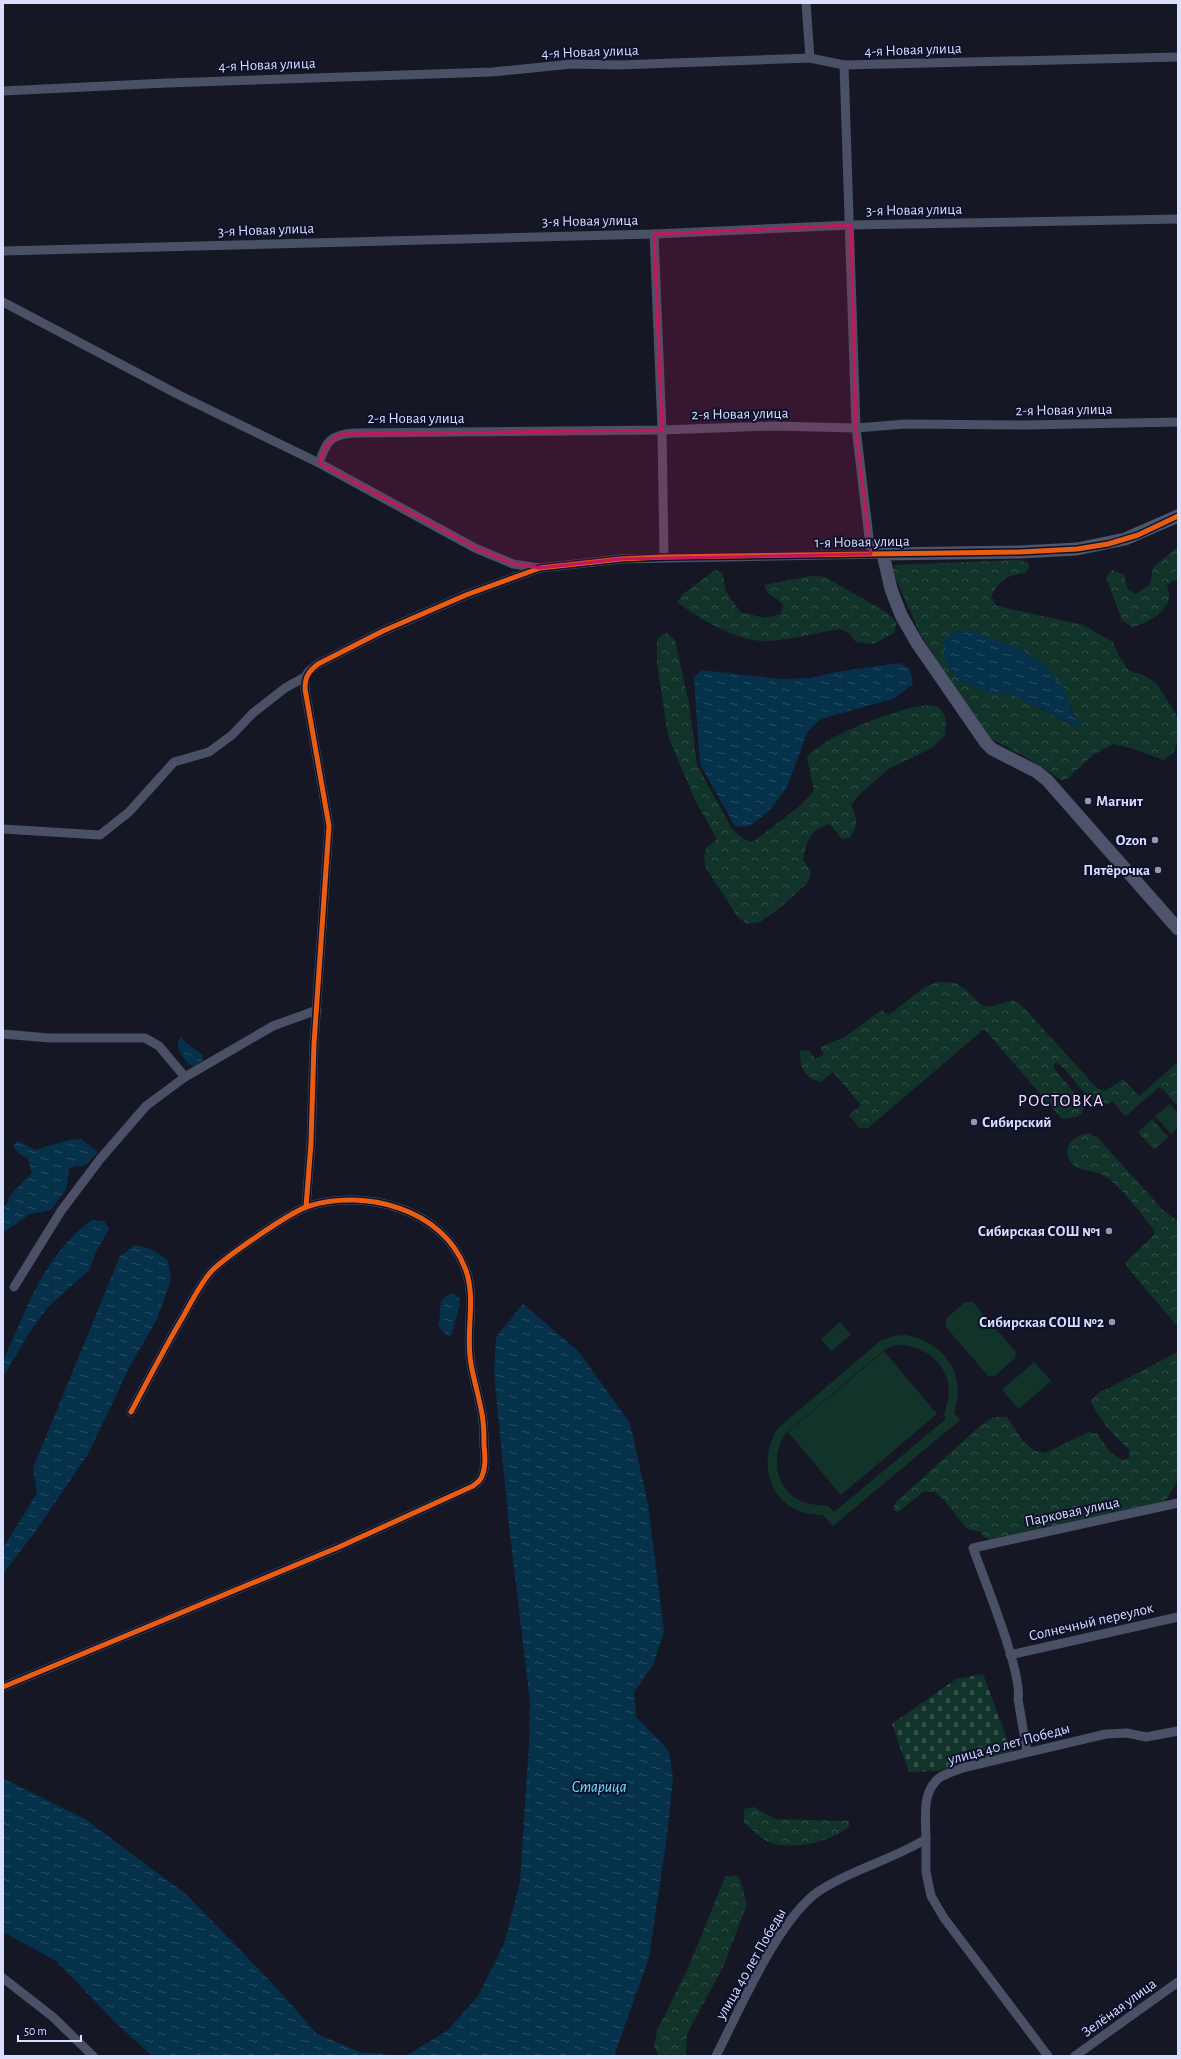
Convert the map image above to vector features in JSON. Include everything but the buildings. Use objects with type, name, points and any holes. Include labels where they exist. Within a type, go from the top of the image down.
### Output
[{"type":"street","points":[[806,3],[810,58]]},
{"type":"street","name":"4-я Новая улица","points":[[3,91],[167,83],[492,72],[572,64],[618,65],[810,58],[844,65],[1178,57]]},
{"type":"street","points":[[844,65],[851,225],[856,428],[877,554],[901,614],[917,643],[986,743],[992,749],[1038,772],[1047,780],[1178,929]]},
{"type":"street","name":"3-я Новая улица","points":[[3,251],[654,234],[851,225],[1178,219]]},
{"type":"street","points":[[654,234],[662,430],[664,558]]},
{"type":"street","points":[[3,302],[179,395],[319,463],[475,548],[513,564],[540,568]]},
{"type":"street","name":"2-я Новая улица","points":[[319,463],[326,445],[331,438],[340,434],[662,430],[773,426],[856,428],[905,424],[1018,425],[1178,422]]},
{"type":"street","name":"1-я Новая улица","points":[[540,568],[621,559],[1020,552],[1077,549],[1125,539],[1178,516]]},
{"type":"street","points":[[3,829],[100,835],[129,812],[174,762],[209,752],[232,735],[253,713],[285,688],[305,677],[309,671],[318,664],[383,631],[466,595],[540,568]]},
{"type":"street","points":[[305,677],[306,702],[329,826],[306,1207]]},
{"type":"street","points":[[14,1287],[61,1211],[101,1158],[146,1106],[185,1077],[274,1026],[317,1010]]},
{"type":"street","points":[[3,1034],[49,1038],[145,1038],[159,1046],[185,1077]]},
{"type":"street","points":[[3,1687],[402,1519],[464,1492],[480,1480],[484,1472],[485,1455],[483,1416],[470,1362],[471,1311],[465,1269],[459,1256],[442,1234],[413,1214],[398,1207],[382,1202],[361,1201],[322,1202],[306,1207],[236,1252],[209,1274],[166,1345],[131,1412]]},
{"type":"street","name":"Парковая улица","points":[[1010,1655],[973,1548],[1178,1503]]},
{"type":"street","name":"Солнечный переулок","points":[[1010,1655],[1178,1617]]},
{"type":"street","points":[[1010,1655],[1020,1691],[1018,1699],[1027,1752]]},
{"type":"street","name":"улица 40 лет Победы","points":[[716,2056],[765,1962],[795,1914],[818,1892],[846,1875],[907,1851],[926,1839],[926,1802],[929,1789],[940,1778],[962,1768],[1006,1759],[1027,1752],[1106,1734],[1127,1733],[1146,1737],[1178,1731]]},
{"type":"street","points":[[926,1839],[926,1872],[931,1896],[944,1918],[1048,2056]]},
{"type":"street","points":[[3,1978],[53,2018],[93,2056]]},
{"type":"street","name":"Зелёная улица","points":[[1075,2056],[1178,1982]]},
{"type":"highlighted area","points":[[851,225],[856,428],[871,554],[621,559],[540,568],[513,564],[475,548],[319,463],[326,445],[340,434],[354,433],[662,430],[654,234]]},
{"type":"green space","points":[[1178,546],[1178,582],[1174,580],[1167,585],[1169,596],[1164,609],[1149,621],[1132,627],[1122,620],[1106,577],[1112,570],[1124,575],[1128,590],[1136,594],[1150,584],[1153,568]]},
{"type":"green space","points":[[1020,560],[1028,563],[1029,568],[1025,573],[1008,577],[997,586],[991,597],[997,606],[1083,625],[1113,642],[1120,658],[1129,671],[1144,675],[1157,684],[1177,716],[1178,739],[1174,752],[1163,760],[1131,748],[1113,744],[1093,755],[1067,779],[1061,780],[1027,758],[988,737],[962,703],[920,633],[892,571],[895,565]],"holes":[[[959,680],[1071,705],[1077,727],[1015,696],[983,691]]]},
{"type":"green space","points":[[715,570],[723,573],[725,590],[740,612],[765,618],[781,614],[783,604],[767,592],[764,585],[811,576],[825,577],[886,612],[897,622],[894,633],[873,644],[856,642],[849,633],[840,629],[770,641],[758,641],[733,634],[709,623],[677,602],[683,594]]},
{"type":"green space","points":[[666,633],[675,640],[689,704],[697,765],[732,829],[744,839],[753,842],[801,805],[814,791],[807,757],[824,743],[846,731],[878,718],[911,708],[934,706],[939,708],[944,714],[946,722],[945,735],[932,748],[890,768],[859,795],[851,805],[856,818],[856,825],[850,838],[842,839],[830,824],[817,829],[813,833],[808,841],[803,860],[811,872],[809,881],[781,907],[760,922],[747,924],[737,916],[706,868],[704,857],[706,848],[717,839],[695,800],[668,736],[657,663],[657,639]]},
{"type":"green space","points":[[937,982],[956,983],[966,990],[980,1004],[989,1007],[1013,1000],[1023,1007],[1097,1088],[1105,1091],[1123,1079],[1139,1096],[1178,1062],[1178,1107],[1163,1089],[1158,1088],[1126,1116],[1113,1102],[1101,1104],[1090,1098],[1056,1062],[1053,1067],[1084,1105],[1082,1114],[1076,1117],[1062,1119],[984,1029],[868,1128],[859,1128],[849,1115],[861,1105],[833,1072],[821,1082],[807,1075],[802,1067],[800,1051],[809,1050],[815,1059],[824,1054],[820,1047],[845,1037],[881,1010],[889,1015],[922,989]]},
{"type":"green space","points":[[1170,1104],[1178,1113],[1178,1128],[1171,1134],[1155,1116]]},
{"type":"green space","points":[[1152,1119],[1168,1137],[1154,1150],[1138,1132]]},
{"type":"green space","points":[[1089,1133],[1097,1137],[1164,1211],[1178,1221],[1178,1327],[1127,1267],[1126,1262],[1154,1235],[1154,1230],[1129,1199],[1108,1178],[1097,1172],[1078,1168],[1068,1157],[1068,1147],[1074,1139]]},
{"type":"green space","points":[[965,1302],[973,1302],[1016,1352],[1015,1358],[995,1376],[988,1376],[946,1327],[946,1319]]},
{"type":"green space","points":[[840,1322],[851,1335],[831,1351],[821,1339]]},
{"type":"green space","points":[[905,1335],[925,1341],[942,1353],[949,1361],[957,1380],[958,1391],[954,1413],[960,1420],[833,1526],[823,1515],[799,1511],[788,1505],[779,1496],[772,1486],[769,1474],[769,1449],[779,1427],[880,1341],[893,1336]],"holes":[[[895,1345],[905,1345],[924,1351],[932,1356],[944,1371],[948,1380],[949,1391],[944,1415],[946,1419],[834,1512],[828,1506],[806,1503],[794,1497],[781,1482],[778,1472],[778,1452],[786,1433],[884,1350]]]},
{"type":"green space","points":[[884,1351],[937,1414],[841,1495],[788,1432]]},
{"type":"green space","points":[[1178,1352],[1178,1479],[1167,1499],[1159,1505],[994,1541],[984,1537],[980,1532],[967,1529],[944,1500],[935,1492],[923,1492],[897,1513],[893,1509],[895,1503],[981,1425],[994,1417],[1007,1417],[1023,1441],[1033,1450],[1045,1453],[1089,1432],[1097,1434],[1110,1452],[1122,1460],[1129,1458],[1129,1449],[1107,1427],[1098,1415],[1091,1401],[1097,1394]]},
{"type":"green space","points":[[1034,1362],[1051,1381],[1019,1409],[1002,1390]]},
{"type":"green space","points":[[983,1674],[1012,1752],[937,1771],[909,1772],[892,1724],[956,1679]]},
{"type":"green space","points":[[754,1807],[775,1819],[849,1821],[849,1827],[832,1837],[812,1843],[791,1846],[781,1845],[769,1842],[744,1823],[744,1809]]},
{"type":"green space","points":[[736,1875],[740,1879],[747,1904],[724,1965],[687,2034],[686,2056],[659,2056],[654,2046],[657,2031],[689,1966],[725,1877]]},
{"type":"water","points":[[952,631],[972,631],[1024,651],[1046,667],[1064,688],[1075,718],[1081,724],[1078,727],[1015,696],[983,691],[959,680],[945,664],[943,642]]},
{"type":"water","points":[[900,663],[910,669],[913,684],[895,698],[821,719],[808,731],[786,789],[770,810],[751,825],[741,827],[734,825],[700,764],[694,677],[702,670],[780,679],[811,678],[836,672]]},
{"type":"water","points":[[181,1037],[186,1043],[203,1055],[203,1060],[194,1067],[180,1053],[178,1041]]},
{"type":"water","points":[[81,1139],[98,1152],[86,1165],[75,1166],[69,1169],[66,1189],[51,1210],[30,1214],[3,1233],[3,1207],[7,1204],[10,1195],[32,1173],[28,1158],[18,1153],[13,1145],[18,1141],[35,1150],[69,1140]]},
{"type":"water","points":[[92,1220],[104,1221],[109,1229],[95,1253],[90,1269],[47,1308],[27,1336],[3,1377],[3,1362],[38,1284],[61,1249],[75,1234]]},
{"type":"water","points":[[135,1245],[151,1249],[168,1260],[171,1280],[157,1319],[130,1366],[88,1454],[35,1532],[3,1574],[3,1548],[37,1493],[33,1468],[120,1256]]},
{"type":"water","points":[[453,1293],[459,1298],[460,1304],[452,1333],[448,1336],[438,1325],[440,1306],[443,1299]]},
{"type":"water","name":"Старица","points":[[523,1304],[578,1351],[630,1423],[648,1504],[664,1632],[653,1665],[634,1692],[636,1717],[669,1751],[673,1779],[667,1835],[649,1958],[614,2056],[406,2056],[448,2030],[478,1996],[504,1944],[520,1882],[529,1744],[530,1702],[509,1526],[494,1373],[496,1337]]},
{"type":"water","points":[[3,1778],[85,1819],[187,1895],[272,1983],[317,2034],[360,2052],[402,2056],[152,2056],[118,2025],[56,1961],[3,1932]]},
{"type":"cycle path","points":[[306,1207],[311,1143],[314,1044],[329,826],[305,689],[308,675],[318,664],[383,631],[466,595],[540,568],[621,559],[664,557],[1020,552],[1077,549],[1108,544],[1138,535],[1178,516]]},
{"type":"cycle path","points":[[3,1687],[339,1547],[473,1486],[478,1482],[482,1477],[485,1467],[484,1426],[471,1364],[469,1340],[471,1303],[465,1268],[454,1247],[439,1231],[420,1218],[399,1208],[376,1202],[353,1200],[331,1201],[309,1206],[288,1217],[257,1237],[227,1258],[209,1274],[192,1300],[163,1351],[131,1412]]},
{"type":"place","name":"Магнит","points":[[1088,801]]},
{"type":"place","name":"Ozon","points":[[1155,840]]},
{"type":"place","name":"Пятёрочка","points":[[1158,870]]},
{"type":"place","name":"Сибирский","points":[[974,1122]]},
{"type":"place","name":"Сибирская СОШ №1","points":[[1109,1231]]},
{"type":"place","name":"Сибирская СОШ №2","points":[[1112,1322]]},
{"type":"district","name":"РОСТОВКА","points":[[1061,1100]]}]
